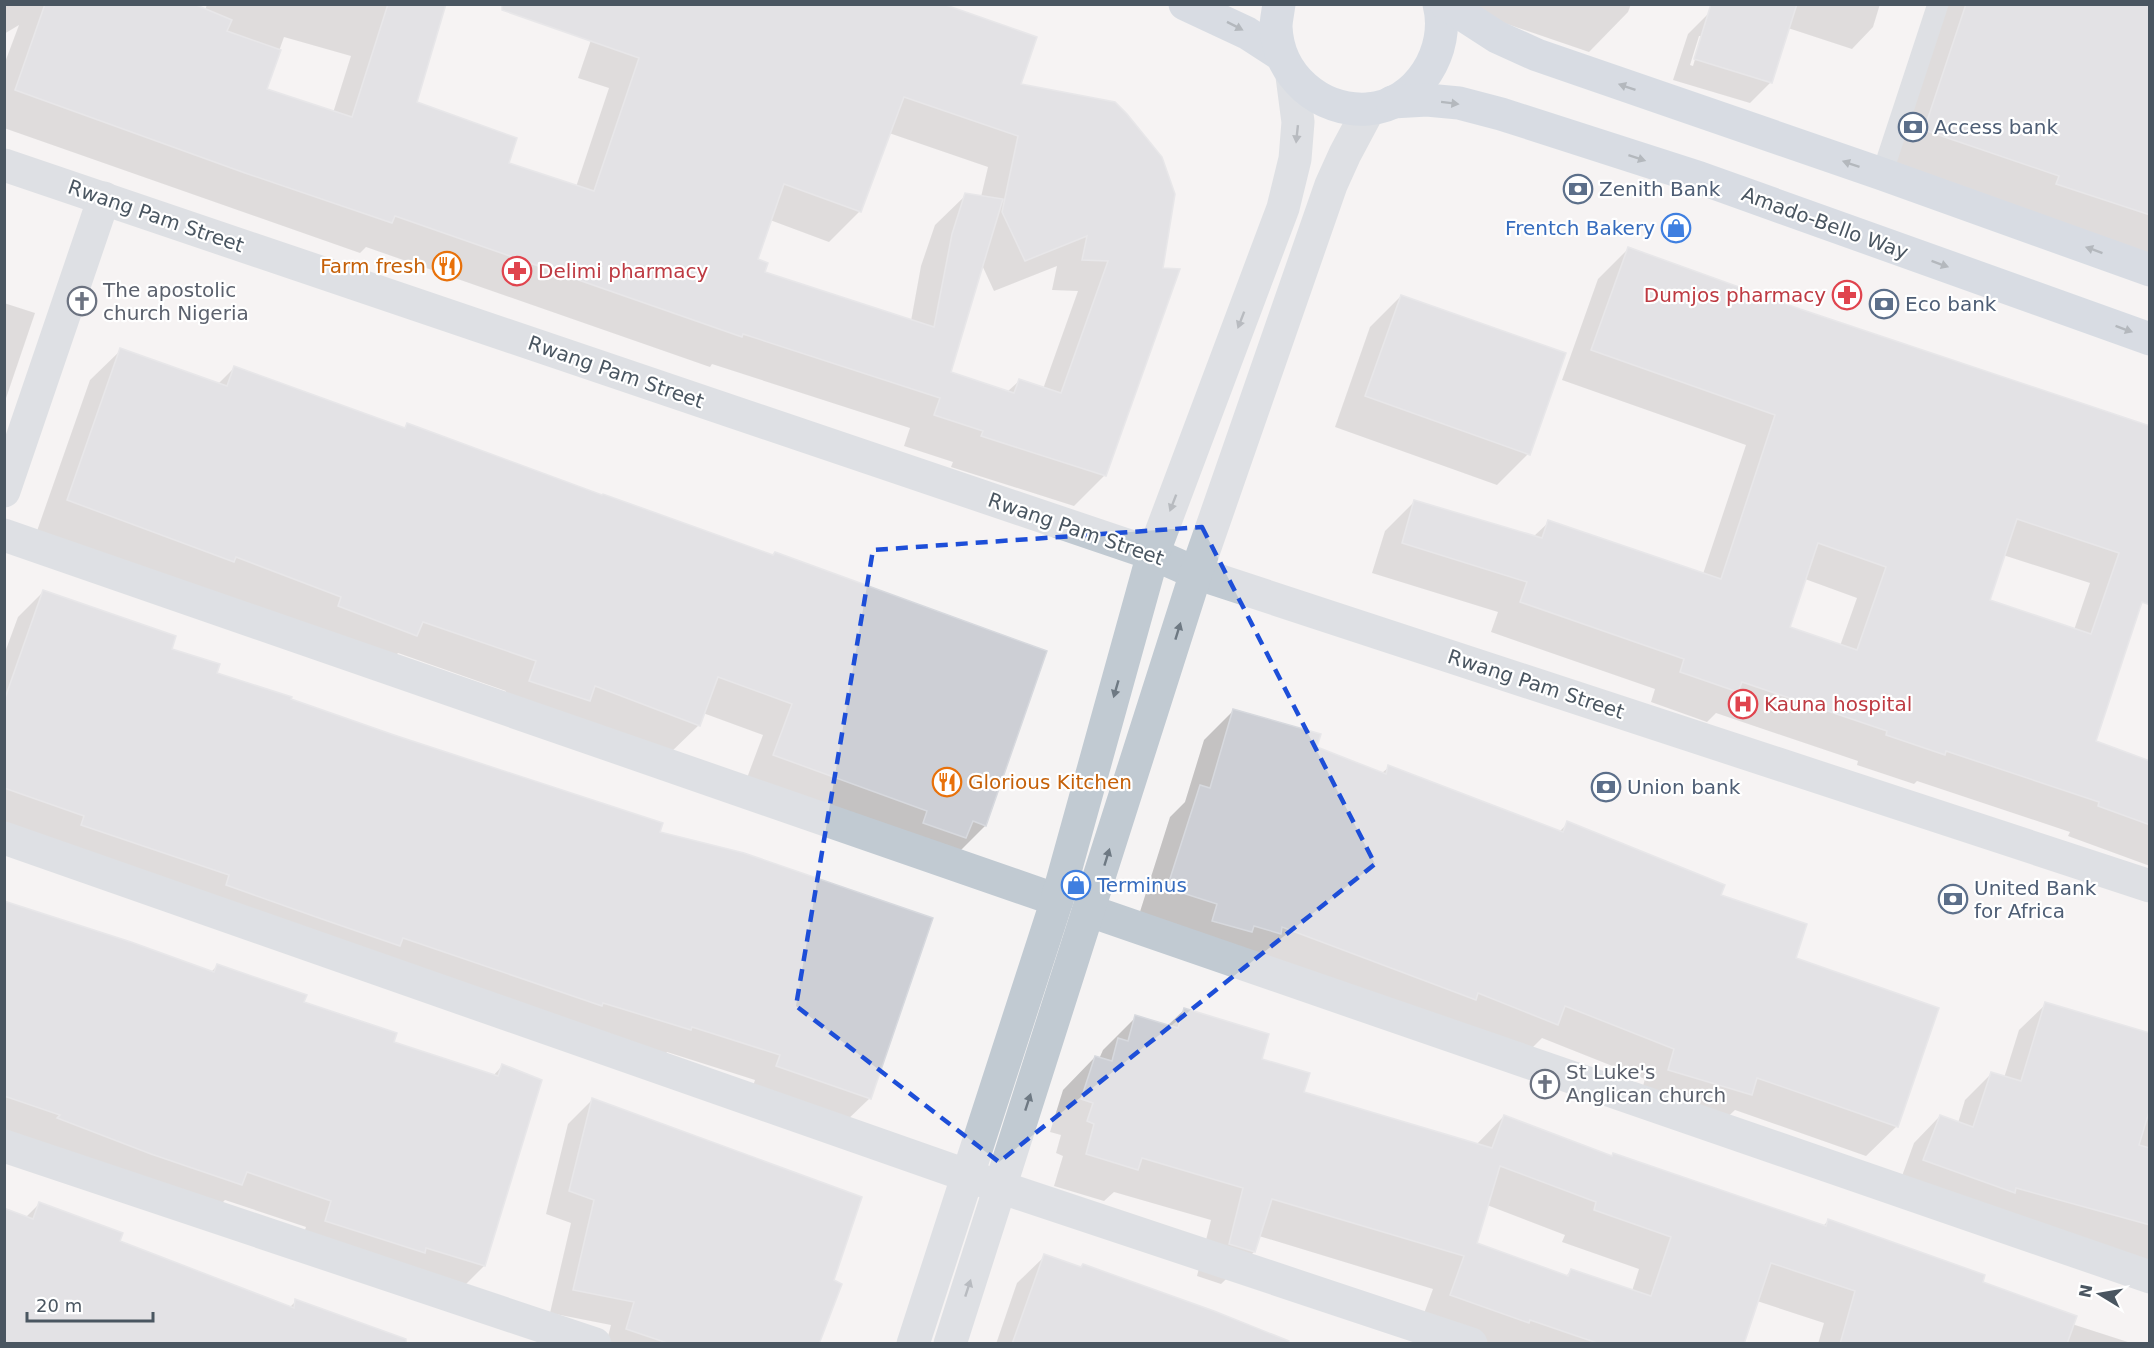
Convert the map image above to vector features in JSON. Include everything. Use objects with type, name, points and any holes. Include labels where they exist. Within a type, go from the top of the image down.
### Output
[{"type":"main road","name":"Amado-Bello Way","points":[[1185,4],[1248,33],[1287,65],[1314,96],[1340,107],[1381,106],[1426,100],[1459,103],[1512,117],[1712,182],[2150,339]]},
{"type":"main road","points":[[1280,4],[1276,26],[1287,65]]},
{"type":"main road","points":[[1381,106],[1416,86],[1434,63],[1442,35],[1442,15],[1439,4]]},
{"type":"main road","points":[[1446,4],[1497,38],[1537,55],[1882,174],[2150,270]]},
{"type":"street","points":[[913,1344],[1057,900],[1153,554],[1283,208],[1295,159],[1298,122],[1287,65]]},
{"type":"street","points":[[950,1344],[1196,573],[1331,185],[1345,154],[1381,106]]},
{"type":"street","name":"Rwang Pam Street","points":[[4,165],[1153,554],[1196,573],[2150,886]]},
{"type":"street","points":[[4,491],[104,198]]},
{"type":"street","points":[[4,535],[1057,900]]},
{"type":"street","points":[[4,838],[1000,1187],[1471,1344]]},
{"type":"street","points":[[1090,911],[2150,1277]]},
{"type":"street","points":[[4,1146],[595,1344]]},
{"type":"lane","points":[[1882,174],[1938,4]]},
{"type":"highlighted area","points":[[1202,527],[1375,864],[999,1162],[796,1006],[873,550]]},
{"type":"building","points":[[45,4],[194,4],[232,20],[227,31],[281,50],[267,89],[352,117],[388,4],[446,4],[417,102],[517,138],[509,163],[594,191],[639,58],[502,10],[502,4],[943,4],[1037,37],[1021,84],[1115,102],[1127,114],[1162,157],[1175,194],[1163,268],[1180,269],[1106,476],[981,436],[983,431],[934,415],[940,398],[743,334],[742,337],[395,216],[392,223],[15,90]],"holes":[[[904,97],[1018,136],[1002,212],[1025,261],[1087,236],[1082,260],[1108,261],[1061,393],[1019,379],[1014,393],[951,372],[1003,199],[965,193],[952,234],[934,327],[765,272],[768,263],[758,259],[784,184],[861,212]]]},
{"type":"building","points":[[1711,4],[1797,4],[1772,83],[1694,59]]},
{"type":"building","points":[[1966,4],[2150,4],[2150,215],[2056,184],[2059,176],[1924,130]]},
{"type":"building","points":[[1628,247],[1800,309],[2150,426],[2150,605],[2142,602],[2096,741],[2150,761],[2150,825],[2098,806],[2099,802],[1946,751],[1945,755],[1886,735],[1887,731],[1742,682],[1738,692],[1680,672],[1684,659],[1520,602],[1527,582],[1402,543],[1414,500],[1542,538],[1548,520],[1721,579],[1775,415],[1591,350]],"holes":[[[2017,519],[2119,553],[2091,634],[1990,600]],[[1818,543],[1886,567],[1857,650],[1790,627]]]},
{"type":"building","points":[[1401,295],[1566,353],[1530,455],[1365,396]]},
{"type":"building","points":[[120,348],[227,386],[234,366],[405,428],[407,423],[773,555],[775,552],[1047,651],[986,826],[973,821],[966,838],[923,823],[927,811],[773,755],[792,704],[718,677],[700,726],[595,686],[590,701],[529,681],[536,661],[423,622],[417,636],[338,606],[341,597],[236,557],[234,562],[67,500]]},
{"type":"building","points":[[43,590],[176,636],[172,649],[220,664],[217,673],[292,697],[291,699],[394,735],[663,823],[660,832],[744,853],[933,918],[871,1099],[776,1066],[780,1055],[692,1027],[691,1030],[603,1003],[602,1006],[403,938],[400,946],[226,885],[229,875],[81,825],[84,816],[4,788],[4,701]]},
{"type":"building","points":[[1233,709],[1321,734],[1317,747],[1386,774],[1388,765],[1563,832],[1567,821],[1725,885],[1721,895],[1807,924],[1796,958],[1939,1008],[1898,1127],[1757,1078],[1752,1095],[1668,1070],[1674,1049],[1565,1006],[1558,1025],[1478,993],[1476,1000],[1282,927],[1281,934],[1254,926],[1252,932],[1212,921],[1217,904],[1167,888],[1200,785],[1210,788]]},
{"type":"building","points":[[4,901],[131,942],[214,972],[217,964],[307,995],[304,1002],[397,1033],[394,1042],[498,1076],[502,1064],[542,1080],[485,1266],[426,1248],[425,1253],[325,1221],[331,1201],[247,1172],[242,1185],[151,1154],[57,1118],[60,1115],[4,1096]]},
{"type":"building","points":[[2045,1002],[2150,1033],[2150,1109],[2139,1145],[2150,1148],[2150,1225],[2016,1188],[2015,1193],[1923,1160],[1940,1115],[1973,1127],[1991,1072],[2021,1081]]},
{"type":"building","points":[[1184,1008],[1269,1034],[1262,1059],[1310,1073],[1304,1092],[1492,1148],[1504,1115],[1612,1156],[1613,1153],[1826,1226],[1828,1219],[1985,1275],[1983,1282],[2077,1316],[2067,1344],[1840,1344],[1855,1291],[1771,1263],[1744,1344],[1600,1344],[1530,1320],[1529,1323],[1450,1295],[1464,1256],[1272,1199],[1255,1252],[1229,1244],[1243,1188],[1142,1158],[1138,1170],[1086,1154],[1094,1124],[1087,1121],[1093,1103],[1081,1099],[1095,1056],[1112,1061],[1118,1038],[1128,1041],[1135,1015],[1178,1028]],"holes":[[[1500,1166],[1596,1202],[1594,1210],[1671,1237],[1651,1296],[1571,1269],[1568,1276],[1477,1243]]]},
{"type":"building","points":[[592,1098],[862,1197],[834,1280],[842,1284],[819,1344],[670,1344],[626,1329],[634,1302],[573,1290],[594,1200],[569,1191]]},
{"type":"building","points":[[39,1202],[123,1233],[120,1241],[294,1308],[295,1299],[406,1339],[406,1344],[4,1344],[4,1208],[33,1219]]},
{"type":"building","points":[[1044,1254],[1081,1267],[1083,1264],[1214,1311],[1289,1341],[1288,1344],[1012,1344]]},
{"type":"place","name":"Access bank","points":[[1913,127]]},
{"type":"place","name":"Zenith Bank","points":[[1578,189]]},
{"type":"place","name":"Frentch Bakery","points":[[1676,228]]},
{"type":"place","name":"Farm fresh","points":[[447,266]]},
{"type":"place","name":"Delimi pharmacy","points":[[517,271]]},
{"type":"place","name":"Dumjos pharmacy","points":[[1847,295]]},
{"type":"place","name":"The apostolic church Nigeria","points":[[82,301]]},
{"type":"place","name":"Eco bank","points":[[1884,304]]},
{"type":"place","name":"Kauna hospital","points":[[1743,704]]},
{"type":"place","name":"Glorious Kitchen","points":[[947,782]]},
{"type":"place","name":"Union bank","points":[[1606,787]]},
{"type":"place","name":"Terminus","points":[[1076,885]]},
{"type":"place","name":"United Bank for Africa","points":[[1953,899]]},
{"type":"place","name":"St Luke's Anglican church","points":[[1545,1084]]}]
